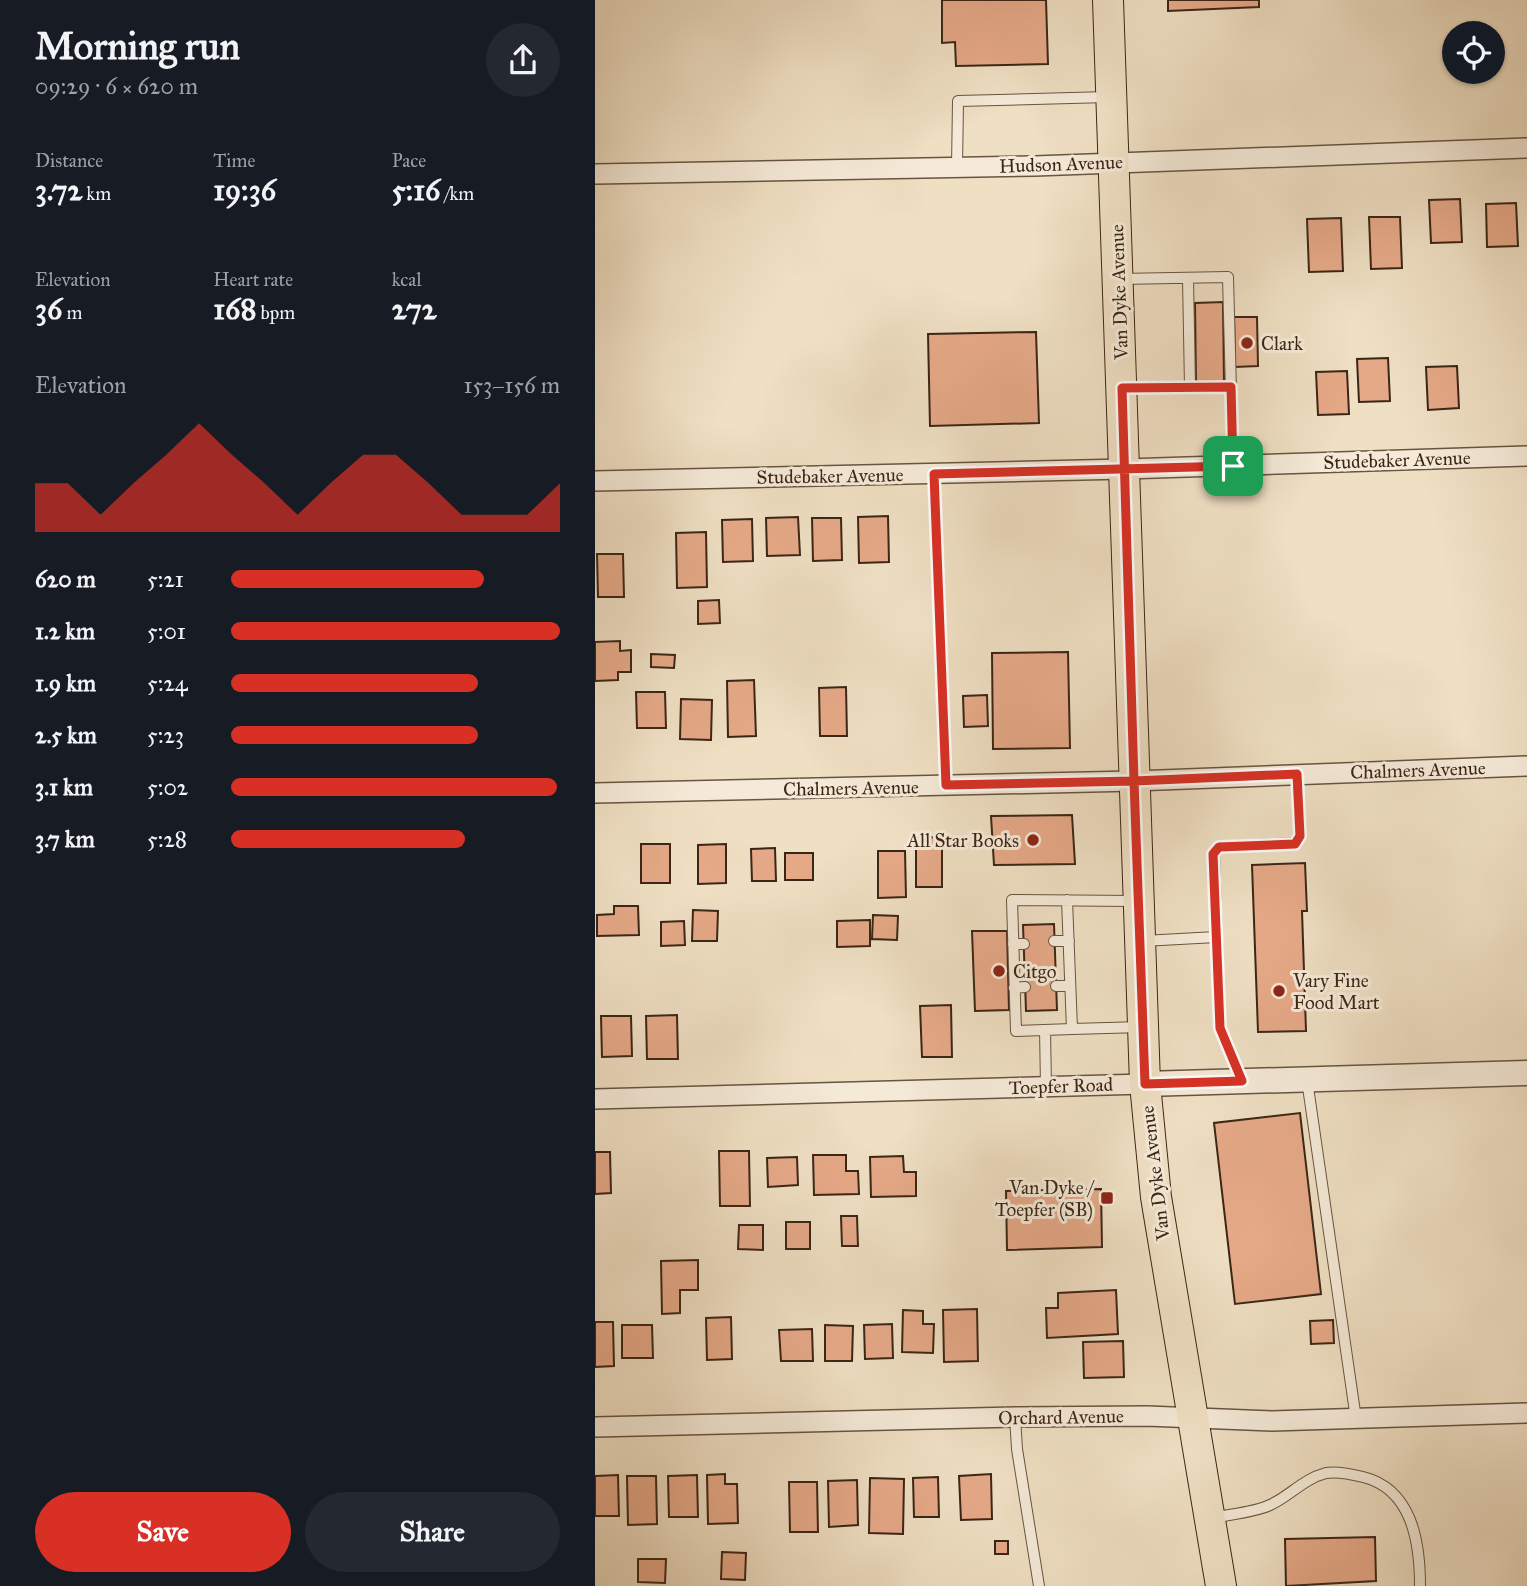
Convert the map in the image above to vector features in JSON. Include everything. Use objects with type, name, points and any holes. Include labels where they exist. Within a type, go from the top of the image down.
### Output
[{"type":"main road","name":"Van Dyke Avenue","points":[[1108,0],[1145,1084],[1156,1197],[1221,1586]]},
{"type":"street","name":"Hudson Avenue","points":[[595,174],[1114,163],[1527,148]]},
{"type":"street","name":"Studebaker Avenue","points":[[595,481],[1125,469],[1527,456]]},
{"type":"street","name":"Chalmers Avenue","points":[[595,793],[1134,781],[1527,766]]},
{"type":"street","name":"Toepfer Road","points":[[595,1099],[1527,1073]]},
{"type":"street","name":"Orchard Avenue","points":[[595,1427],[1015,1417],[1356,1419],[1527,1413]]},
{"type":"lane","points":[[957,167],[958,101],[1112,97]]},
{"type":"lane","points":[[1118,279],[1228,277],[1233,466]]},
{"type":"lane","points":[[1188,278],[1190,387]]},
{"type":"lane","points":[[1122,388],[1231,387]]},
{"type":"lane","points":[[934,474],[946,785]]},
{"type":"lane","points":[[1242,1081],[1220,1028],[1213,854],[1219,847],[1295,844],[1300,836],[1297,774]]},
{"type":"lane","points":[[1138,901],[1011,900],[1018,944],[1020,987],[1016,1031],[1143,1027]]},
{"type":"lane","points":[[1067,900],[1072,1029]]},
{"type":"lane","points":[[1139,941],[1216,937]]},
{"type":"lane","points":[[1055,942],[1069,941]]},
{"type":"lane","points":[[1056,986],[1070,986]]},
{"type":"lane","points":[[1045,1030],[1046,1087]]},
{"type":"lane","points":[[1307,1079],[1356,1419]]},
{"type":"lane","points":[[1015,1417],[1017,1448],[1039,1586]]},
{"type":"lane","points":[[1210,1519],[1270,1505],[1307,1480],[1328,1473],[1350,1473],[1375,1480],[1400,1499],[1413,1524],[1420,1586]]},
{"type":"building","points":[[942,0],[1046,0],[1048,64],[956,66],[955,42],[942,43]]},
{"type":"building","points":[[1168,0],[1259,0],[1259,7],[1168,11]]},
{"type":"building","points":[[1460,199],[1462,242],[1431,243],[1429,200]]},
{"type":"building","points":[[1516,203],[1518,246],[1487,247],[1486,204]]},
{"type":"building","points":[[1369,217],[1400,217],[1402,268],[1371,269]]},
{"type":"building","points":[[1341,218],[1343,271],[1309,272],[1307,219]]},
{"type":"building","points":[[1223,302],[1224,383],[1196,383],[1195,303]]},
{"type":"building","points":[[1234,317],[1257,317],[1258,366],[1235,367]]},
{"type":"building","points":[[1036,332],[1039,423],[930,426],[928,334]]},
{"type":"building","points":[[1388,358],[1390,401],[1359,402],[1357,359]]},
{"type":"building","points":[[1457,366],[1459,408],[1428,410],[1426,367]]},
{"type":"building","points":[[1347,371],[1349,414],[1318,415],[1316,372]]},
{"type":"building","points":[[888,516],[889,562],[859,563],[858,517]]},
{"type":"building","points":[[798,517],[800,555],[767,556],[766,518]]},
{"type":"building","points":[[812,518],[841,518],[842,560],[813,561]]},
{"type":"building","points":[[752,519],[753,561],[723,562],[722,520]]},
{"type":"building","points":[[706,532],[707,587],[677,588],[676,533]]},
{"type":"building","points":[[597,554],[623,554],[624,597],[598,597]]},
{"type":"building","points":[[719,600],[720,623],[698,624],[698,601]]},
{"type":"building","points":[[620,641],[620,651],[631,650],[631,672],[618,672],[618,680],[595,681],[595,642]]},
{"type":"building","points":[[1068,652],[1070,748],[993,749],[992,653]]},
{"type":"building","points":[[651,654],[675,655],[674,668],[651,667]]},
{"type":"building","points":[[754,680],[756,736],[728,737],[727,681]]},
{"type":"building","points":[[846,687],[847,736],[820,736],[819,688]]},
{"type":"building","points":[[636,692],[665,692],[666,728],[637,728]]},
{"type":"building","points":[[987,695],[988,726],[964,727],[963,696]]},
{"type":"building","points":[[681,699],[712,700],[711,740],[680,739]]},
{"type":"building","name":"All Star Books","points":[[1072,815],[1075,864],[994,865],[991,816]]},
{"type":"building","points":[[942,837],[942,887],[916,887],[916,838]]},
{"type":"building","points":[[641,844],[670,844],[670,883],[641,883]]},
{"type":"building","points":[[726,844],[726,883],[698,884],[698,845]]},
{"type":"building","points":[[775,848],[776,881],[752,881],[751,849]]},
{"type":"building","points":[[878,851],[905,851],[906,897],[878,898]]},
{"type":"building","points":[[785,853],[813,853],[813,880],[785,880]]},
{"type":"building","points":[[1305,863],[1307,911],[1302,911],[1306,1031],[1258,1032],[1252,865]]},
{"type":"building","points":[[614,906],[638,906],[639,935],[597,936],[597,915],[614,914]]},
{"type":"building","points":[[693,910],[718,911],[717,941],[692,941]]},
{"type":"building","points":[[873,915],[898,916],[897,940],[872,939]]},
{"type":"building","points":[[870,920],[870,946],[837,947],[837,921]]},
{"type":"building","points":[[684,921],[685,945],[661,946],[661,922]]},
{"type":"building","points":[[1054,924],[1057,1010],[1026,1011],[1023,925]]},
{"type":"building","points":[[972,931],[1007,931],[1009,1010],[975,1011]]},
{"type":"building","points":[[951,1005],[952,1057],[922,1057],[920,1006]]},
{"type":"building","points":[[677,1015],[678,1059],[647,1059],[646,1016]]},
{"type":"building","points":[[601,1016],[631,1016],[632,1056],[602,1057]]},
{"type":"building","points":[[1300,1113],[1321,1294],[1235,1304],[1214,1123]]},
{"type":"building","points":[[719,1151],[749,1151],[750,1206],[720,1206]]},
{"type":"building","points":[[595,1152],[610,1152],[611,1193],[595,1194]]},
{"type":"building","points":[[813,1155],[846,1155],[846,1171],[858,1171],[859,1194],[814,1195]]},
{"type":"building","points":[[903,1156],[904,1172],[916,1172],[916,1196],[871,1197],[870,1157]]},
{"type":"building","points":[[797,1157],[798,1185],[768,1187],[767,1158]]},
{"type":"building","points":[[1101,1189],[1102,1247],[1007,1250],[1006,1191]]},
{"type":"building","points":[[841,1216],[857,1216],[858,1246],[842,1246]]},
{"type":"building","points":[[786,1222],[810,1222],[810,1249],[786,1249]]},
{"type":"building","points":[[739,1225],[763,1225],[763,1250],[738,1249]]},
{"type":"building","points":[[698,1260],[698,1290],[680,1290],[680,1313],[662,1314],[661,1261]]},
{"type":"building","points":[[1116,1290],[1118,1334],[1047,1338],[1046,1308],[1058,1308],[1058,1293]]},
{"type":"building","points":[[977,1309],[978,1361],[944,1362],[943,1310]]},
{"type":"building","points":[[903,1310],[923,1311],[923,1324],[934,1324],[933,1353],[902,1352]]},
{"type":"building","points":[[731,1317],[732,1359],[707,1360],[706,1318]]},
{"type":"building","points":[[1333,1320],[1334,1343],[1311,1344],[1310,1321]]},
{"type":"building","points":[[595,1322],[613,1322],[614,1366],[595,1367]]},
{"type":"building","points":[[892,1324],[893,1358],[865,1359],[864,1325]]},
{"type":"building","points":[[622,1325],[652,1325],[653,1358],[622,1358]]},
{"type":"building","points":[[825,1325],[853,1326],[852,1361],[825,1361]]},
{"type":"building","points":[[812,1329],[813,1361],[781,1361],[779,1330]]},
{"type":"building","points":[[1123,1341],[1124,1377],[1084,1378],[1083,1342]]},
{"type":"building","points":[[725,1474],[725,1484],[737,1484],[738,1523],[708,1524],[707,1475]]},
{"type":"building","points":[[991,1474],[992,1519],[961,1520],[959,1476]]},
{"type":"building","points":[[618,1475],[619,1516],[595,1516],[595,1476]]},
{"type":"building","points":[[697,1475],[698,1517],[669,1517],[668,1476]]},
{"type":"building","points":[[627,1476],[656,1476],[657,1524],[628,1525]]},
{"type":"building","points":[[938,1477],[939,1517],[914,1517],[913,1478]]},
{"type":"building","points":[[870,1478],[904,1479],[903,1534],[869,1533]]},
{"type":"building","points":[[857,1480],[858,1525],[829,1527],[828,1481]]},
{"type":"building","points":[[789,1482],[817,1482],[818,1532],[790,1532]]},
{"type":"building","points":[[1375,1537],[1376,1581],[1286,1586],[1285,1539]]},
{"type":"building","points":[[995,1541],[1008,1541],[1008,1554],[995,1554]]},
{"type":"building","points":[[722,1552],[746,1553],[745,1580],[721,1579]]},
{"type":"building","points":[[638,1559],[666,1559],[665,1583],[638,1582]]},
{"type":"place","name":"Clark","points":[[1247,343]]},
{"type":"place","name":"All Star Books","points":[[1033,840]]},
{"type":"place","name":"Citgo","points":[[999,971]]},
{"type":"place","name":"Vary Fine Food Mart","points":[[1279,991]]},
{"type":"place","name":"Van Dyke / Toepfer (SB)","points":[[1107,1198]]},
{"type":"route","points":[[1233,466],[1125,469],[934,474],[946,785],[1134,781],[1145,1084],[1242,1081],[1220,1028],[1213,854],[1219,847],[1295,844],[1300,836],[1297,774],[1134,781],[1125,469],[1122,388],[1231,387],[1233,466]]}]
